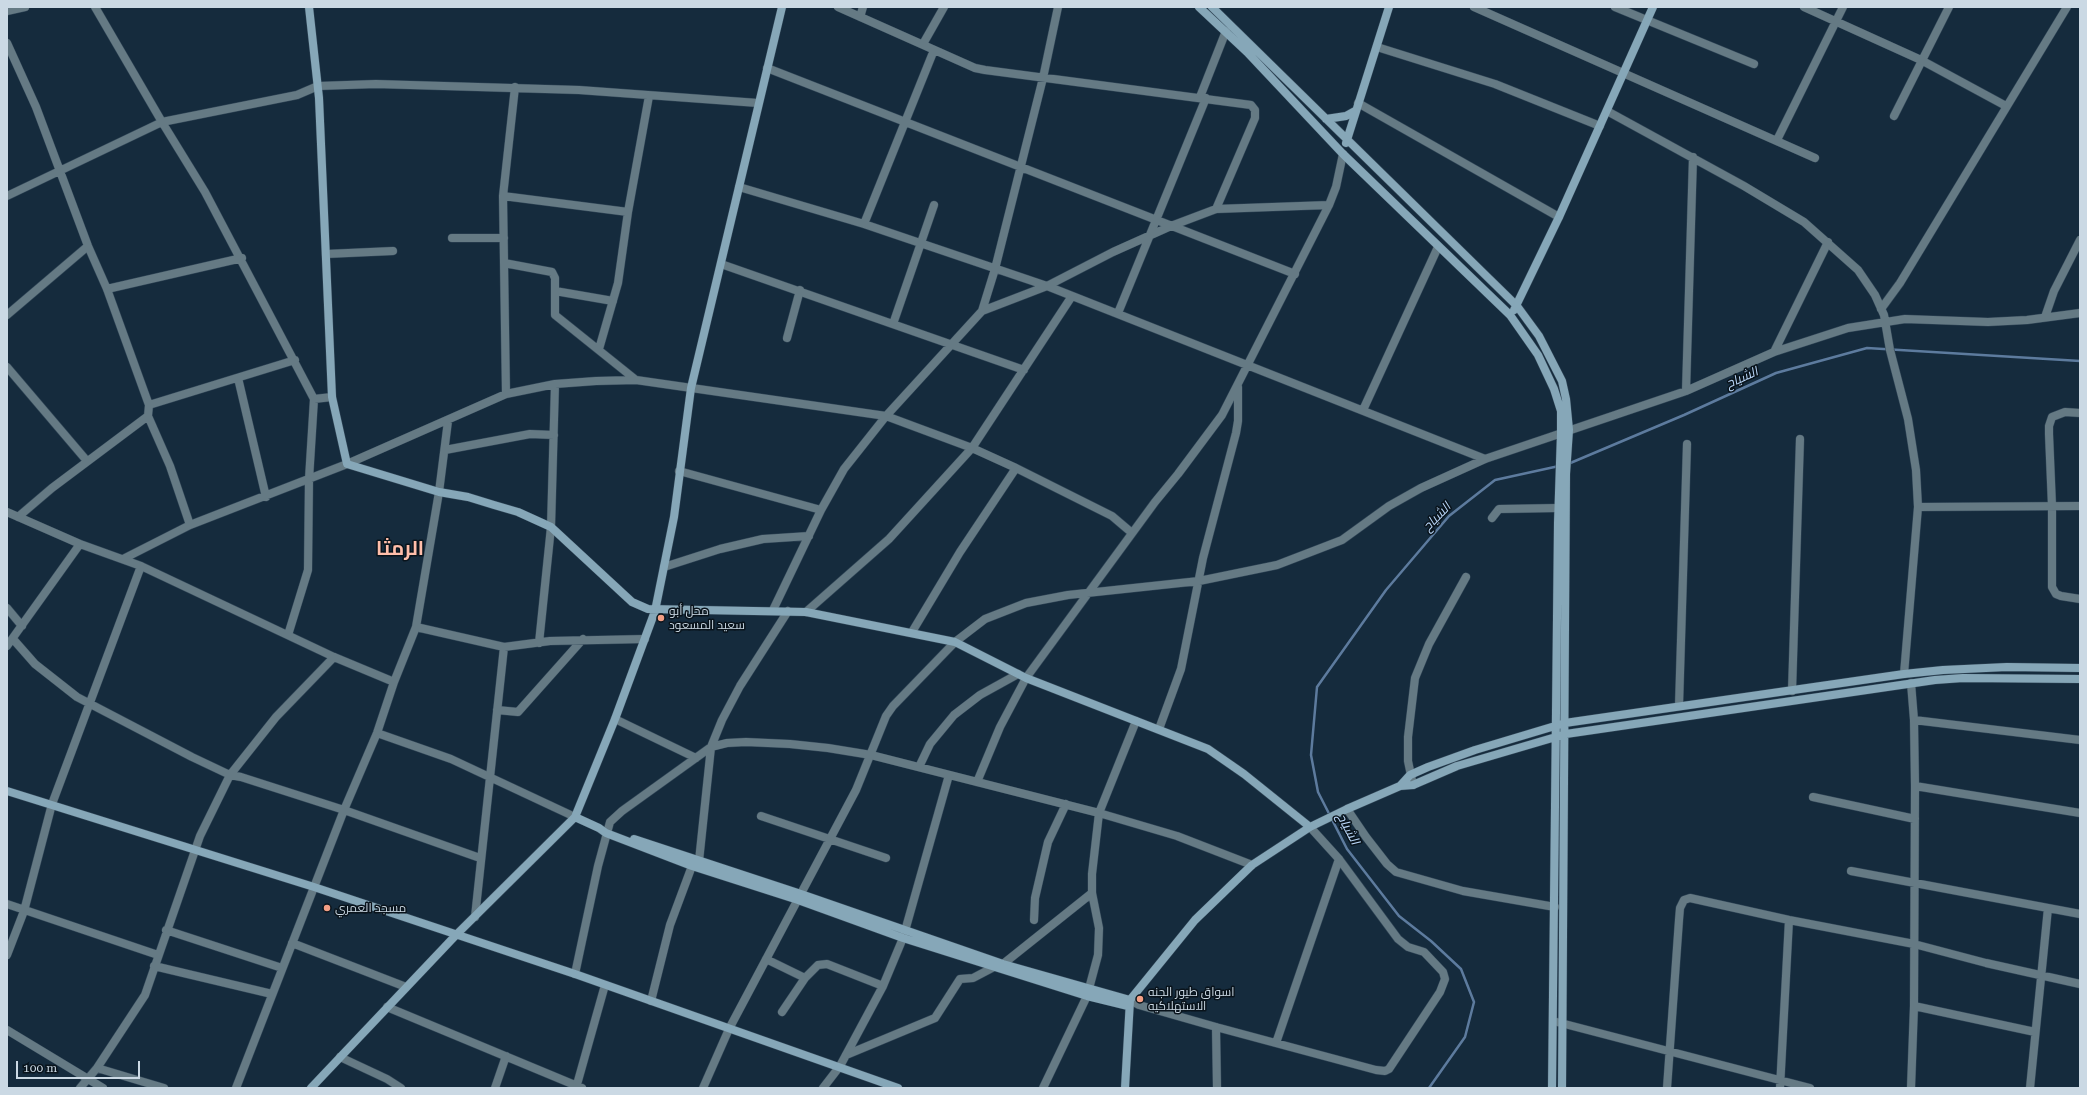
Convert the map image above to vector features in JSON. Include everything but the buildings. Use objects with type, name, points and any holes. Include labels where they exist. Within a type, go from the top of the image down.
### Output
[{"type":"street","points":[[7,11],[25,7]]},
{"type":"street","points":[[95,7],[205,192],[242,258],[314,399],[309,479],[308,570],[288,635]]},
{"type":"street","points":[[309,7],[318,86],[332,397],[347,464]]},
{"type":"street","points":[[311,1088],[456,934],[575,817],[615,719],[655,611],[674,517],[691,388],[782,7]]},
{"type":"street","points":[[838,7],[980,69],[1203,98],[1251,106],[1255,113],[1216,209]]},
{"type":"street","points":[[860,17],[864,7]]},
{"type":"street","points":[[923,44],[944,7]]},
{"type":"street","points":[[773,610],[821,510],[844,469],[886,416],[953,345],[982,311],[995,269],[1043,78],[1058,7]]},
{"type":"street","points":[[1199,7],[1226,31],[1343,154],[1510,315],[1530,342],[1548,373],[1561,411],[1565,432]]},
{"type":"street","points":[[1212,7],[1517,306],[1542,341],[1562,381],[1566,399],[1564,447],[1558,508],[1552,1088]]},
{"type":"street","points":[[978,782],[1022,676],[1211,432],[1238,385],[1329,205],[1336,187],[1346,140],[1389,7]]},
{"type":"street","points":[[1474,7],[1624,72],[1815,158]]},
{"type":"street","points":[[1615,7],[1754,64]]},
{"type":"street","points":[[1510,315],[1517,306],[1559,217],[1653,7]]},
{"type":"street","points":[[1804,7],[1836,20],[1921,60],[2006,106]]},
{"type":"street","points":[[1777,140],[1843,7]]},
{"type":"street","points":[[1894,116],[1949,7]]},
{"type":"street","points":[[1882,309],[1900,283],[2067,7]]},
{"type":"street","points":[[1118,313],[1152,234],[1203,98],[1226,31]]},
{"type":"street","points":[[7,43],[36,107],[88,246],[107,289],[149,405],[148,416],[170,466],[190,525]]},
{"type":"street","points":[[1377,46],[1495,84],[1600,126]]},
{"type":"street","points":[[864,224],[934,50]]},
{"type":"street","points":[[767,68],[1295,274]]},
{"type":"street","points":[[7,196],[162,122],[296,95],[318,86],[376,84],[515,87],[579,90],[758,103]]},
{"type":"street","points":[[506,394],[503,196],[515,87]]},
{"type":"street","points":[[599,349],[613,301],[623,257],[628,212],[649,96]]},
{"type":"street","points":[[1358,102],[1559,217]]},
{"type":"street","points":[[1326,119],[1346,116],[1355,111]]},
{"type":"street","points":[[1607,111],[1693,157],[1804,222],[1858,270],[1869,284],[1882,309],[1890,350],[1913,442],[1918,507],[1904,674]]},
{"type":"street","points":[[1686,392],[1693,157]]},
{"type":"street","points":[[739,187],[864,224],[1047,286],[1485,459]]},
{"type":"street","points":[[503,196],[628,212]]},
{"type":"street","points":[[893,324],[934,205]]},
{"type":"street","points":[[982,311],[1047,286],[1152,234],[1216,209],[1329,205]]},
{"type":"street","points":[[452,238],[504,238]]},
{"type":"street","points":[[2045,317],[2054,291],[2080,240]]},
{"type":"street","points":[[1774,352],[1828,242]]},
{"type":"street","points":[[7,315],[88,246]]},
{"type":"street","points":[[1363,410],[1438,247]]},
{"type":"street","points":[[326,254],[393,251]]},
{"type":"street","points":[[107,289],[242,258]]},
{"type":"street","points":[[504,263],[552,272],[555,278],[555,315],[636,380]]},
{"type":"street","points":[[721,264],[800,290],[1024,370]]},
{"type":"street","points":[[787,338],[800,290]]},
{"type":"street","points":[[555,291],[613,301]]},
{"type":"street","points":[[806,612],[889,539],[972,448],[1072,296]]},
{"type":"street","points":[[703,1088],[729,1029],[829,840],[871,755],[881,728],[893,706],[955,642],[985,619],[1026,603],[1088,592],[1199,581],[1277,564],[1342,540],[1389,506],[1421,488],[1485,459],[1686,392],[1774,352],[1848,328],[1885,321],[1930,319],[1988,322],[2080,313]]},
{"type":"street","points":[[149,405],[295,360]]},
{"type":"street","points":[[7,367],[87,461]]},
{"type":"street","points":[[238,378],[266,497]]},
{"type":"street","points":[[124,559],[190,525],[266,497],[347,464],[448,421],[506,394],[555,384],[636,380],[886,416],[972,448],[1016,468],[1108,514],[1132,533]]},
{"type":"street","points":[[539,643],[551,527],[555,384]]},
{"type":"street","points":[[1159,729],[1181,669],[1203,558],[1236,433],[1238,421],[1238,385]]},
{"type":"street","points":[[314,399],[332,397]]},
{"type":"street","points":[[2080,413],[2057,414],[2050,420],[2049,434],[2052,506],[2052,587],[2056,594],[2080,599]]},
{"type":"street","points":[[18,517],[52,488],[148,416]]},
{"type":"street","points":[[236,1088],[344,810],[377,733],[394,682],[416,627],[439,492],[448,421]]},
{"type":"street","points":[[445,450],[530,434],[554,435]]},
{"type":"street","points":[[1792,691],[1800,439]]},
{"type":"street","points":[[1679,706],[1687,444]]},
{"type":"street","points":[[347,464],[439,492],[468,497],[494,504],[518,512],[551,527],[632,602],[640,607],[655,611],[773,610],[806,612],[912,632],[955,642],[1022,676],[1136,721],[1187,739],[1227,761],[1310,827],[1339,859],[1398,939],[1408,947],[1424,952],[1438,964],[1443,972],[1445,980],[1444,985],[1389,1069],[1385,1072],[1216,1028],[1139,1005],[1088,993],[994,967],[800,897],[695,864],[604,830],[432,751],[377,733]]},
{"type":"street","points":[[912,632],[960,552],[1016,468]]},
{"type":"street","points":[[679,471],[821,510]]},
{"type":"street","points":[[1562,474],[1566,734],[1562,1088]]},
{"type":"street","points":[[1918,507],[2080,506]]},
{"type":"street","points":[[1492,518],[1499,509],[1558,508]]},
{"type":"street","points":[[7,512],[80,544],[141,566],[334,657],[394,682]]},
{"type":"street","points":[[664,567],[720,549],[763,539],[809,536]]},
{"type":"street","points":[[7,646],[80,544]]},
{"type":"street","points":[[7,955],[24,911],[52,804],[141,566]]},
{"type":"street","points":[[1412,785],[1408,737],[1415,678],[1429,644],[1466,577]]},
{"type":"street","points":[[7,608],[22,626]]},
{"type":"street","points":[[651,1001],[670,925],[695,864],[711,747],[722,720],[740,686],[788,611]]},
{"type":"street","points":[[416,627],[504,647],[583,639],[645,638]]},
{"type":"street","points":[[13,639],[35,664],[57,682],[89,704],[230,775],[241,777],[344,810],[480,858]]},
{"type":"street","points":[[497,710],[518,712],[583,639]]},
{"type":"street","points":[[475,917],[480,858],[504,647]]},
{"type":"street","points":[[80,1088],[97,1068],[145,995],[166,930],[200,836],[230,775],[276,717],[334,657]]},
{"type":"street","points":[[2055,667],[2055,678]]},
{"type":"street","points":[[1400,786],[1410,775],[1463,754],[1565,724],[1904,674],[1943,670],[2055,667],[2080,668]]},
{"type":"street","points":[[920,767],[930,744],[954,715],[980,695],[1022,676]]},
{"type":"street","points":[[1124,1088],[1129,1003],[1195,920],[1252,865],[1310,827],[1344,810],[1400,786],[1412,785],[1475,760],[1566,734],[1911,682],[1963,678],[2080,678]]},
{"type":"street","points":[[1911,682],[1914,720],[1915,786],[1913,883],[1914,1006],[1911,1088]]},
{"type":"street","points":[[615,719],[696,758]]},
{"type":"street","points":[[1914,720],[2080,740]]},
{"type":"street","points":[[1045,1088],[1088,993],[1100,943],[1092,893],[1093,856],[1099,813],[1136,721]]},
{"type":"street","points":[[574,974],[604,830],[622,811],[711,747],[746,742],[790,744],[871,755],[1099,813],[1177,836],[1252,865]]},
{"type":"street","points":[[823,1088],[840,1066],[883,986],[905,934],[949,774]]},
{"type":"street","points":[[1915,786],[2080,813]]},
{"type":"street","points":[[7,791],[196,848],[314,886],[840,1066],[898,1088]]},
{"type":"street","points":[[1813,797],[1915,819]]},
{"type":"street","points":[[1034,920],[1035,898],[1048,842],[1066,804]]},
{"type":"street","points":[[1344,810],[1387,864],[1396,872],[1463,891],[1555,907]]},
{"type":"street","points":[[761,816],[886,858]]},
{"type":"street","points":[[1276,1043],[1339,859]]},
{"type":"street","points":[[1851,871],[2080,914]]},
{"type":"street","points":[[1003,964],[1092,893]]},
{"type":"street","points":[[1666,1088],[1680,908],[1684,900],[1690,898],[1789,920],[1914,944],[2080,984]]},
{"type":"street","points":[[7,904],[158,955]]},
{"type":"street","points":[[2030,1088],[2040,974],[2048,908]]},
{"type":"street","points":[[1780,1084],[1789,920]]},
{"type":"street","points":[[166,930],[282,968]]},
{"type":"street","points":[[905,934],[1003,964],[1088,993]]},
{"type":"street","points":[[292,943],[406,987]]},
{"type":"street","points":[[766,959],[805,978]]},
{"type":"street","points":[[782,1012],[805,978],[818,964],[827,964],[883,986]]},
{"type":"street","points":[[154,966],[272,994]]},
{"type":"street","points":[[846,1055],[935,1018],[960,979],[973,978],[994,967]]},
{"type":"street","points":[[387,1007],[578,1087],[605,985]]},
{"type":"street","points":[[1914,1006],[2035,1032]]},
{"type":"street","points":[[1553,1021],[1670,1051],[1780,1084],[1810,1088]]},
{"type":"street","points":[[1216,1028],[1217,1088]]},
{"type":"street","points":[[7,1030],[103,1088]]},
{"type":"street","points":[[495,1088],[506,1056]]},
{"type":"street","points":[[340,1057],[387,1079],[401,1088]]},
{"type":"street","points":[[97,1068],[164,1088]]},
{"type":"waterway","name":"الشياح","points":[[1568,464],[1684,415],[1776,373],[1867,348],[2080,361]]},
{"type":"waterway","name":"الشياح","points":[[1429,1088],[1465,1037],[1474,1002],[1461,969],[1431,941],[1399,916],[1347,849],[1318,792],[1311,755],[1317,687],[1386,590],[1449,516],[1495,480],[1559,466]]},
{"type":"place","name":"محل أبو سعيد المسعود","points":[[661,618]]},
{"type":"place","name":"مسجد العمري","points":[[327,908]]},
{"type":"place","name":"اسواق طيور الجنه الاستهلاكيه","points":[[1140,999]]},
{"type":"district","name":"الرمثا","points":[[400,549]]}]
